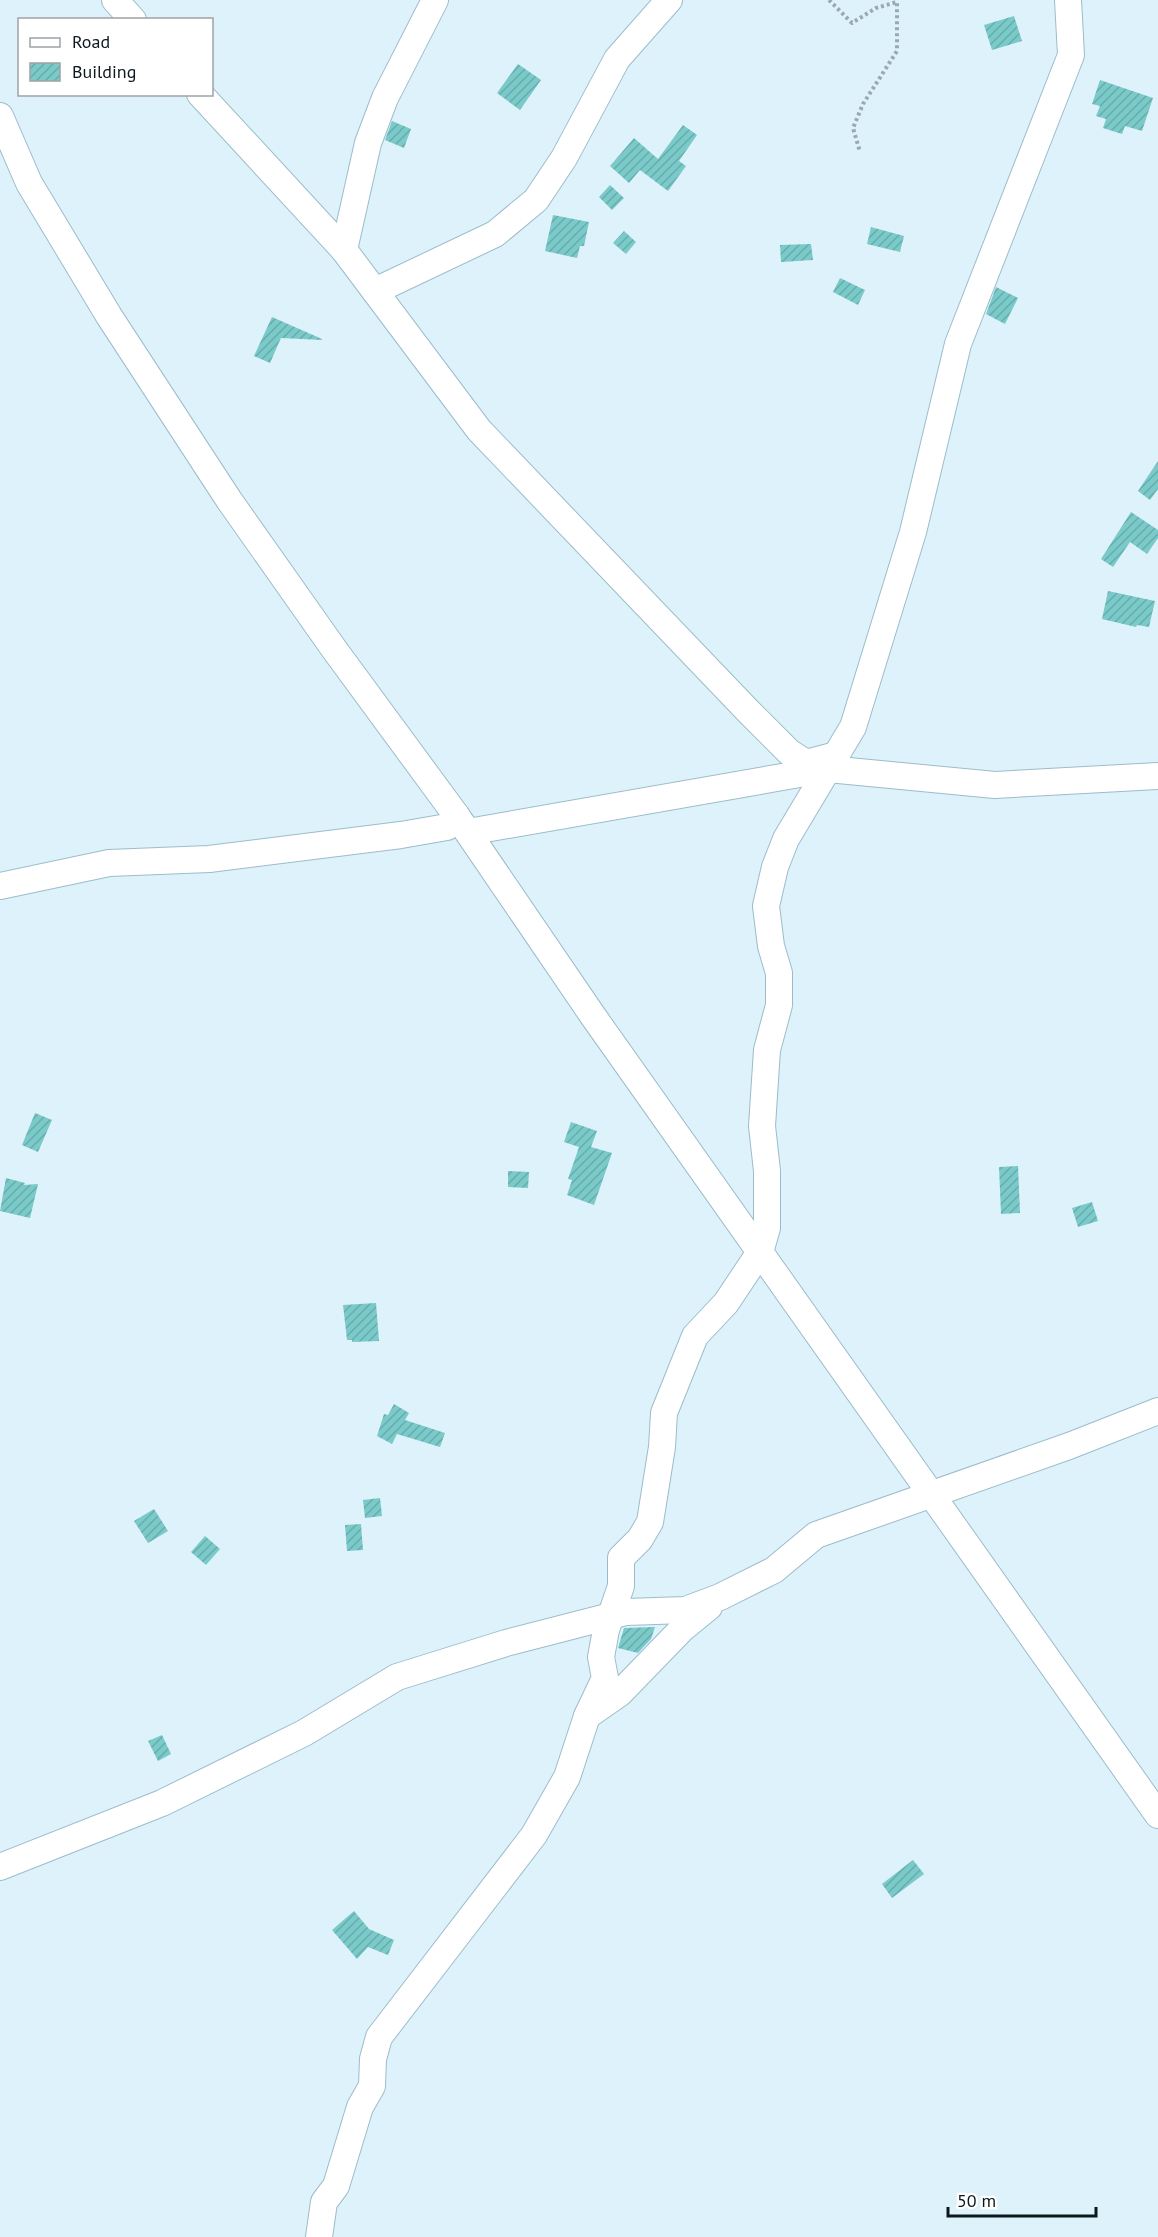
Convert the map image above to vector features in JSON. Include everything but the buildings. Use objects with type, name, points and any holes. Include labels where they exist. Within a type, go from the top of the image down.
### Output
[{"type":"street","points":[[115,0],[131,18]]},
{"type":"street","points":[[344,250],[368,143],[385,98],[435,0]]},
{"type":"street","points":[[375,291],[495,234],[536,200],[564,158],[617,59],[669,0]]},
{"type":"street","points":[[319,2237],[324,2202],[336,2186],[360,2107],[372,2086],[373,2058],[379,2037],[534,1835],[567,1777],[587,1716],[605,1678],[601,1657],[621,1586],[621,1558],[640,1539],[650,1522],[662,1447],[664,1413],[695,1336],[726,1303],[760,1252],[767,1228],[767,1171],[762,1126],[766,1050],[778,1005],[779,973],[771,946],[766,906],[775,867],[786,839],[853,727],[900,578],[926,485],[957,344],[1071,55],[1068,0]]},
{"type":"street","points":[[202,96],[344,250],[479,430],[789,752],[806,763],[832,762],[995,785],[1158,776]]},
{"type":"street","points":[[0,116],[28,183],[141,365],[229,500],[462,824],[760,1252],[1158,1815]]},
{"type":"street","points":[[0,886],[109,863],[208,860],[401,836],[832,762]]},
{"type":"street","points":[[0,1867],[162,1803],[304,1733],[397,1677],[506,1643],[626,1612],[685,1611],[720,1597],[774,1570],[816,1535],[1069,1446],[1158,1411]]},
{"type":"street","points":[[587,1716],[620,1693],[682,1629],[720,1597]]},
{"type":"path","points":[[829,0],[852,23],[876,8],[898,1],[897,51],[863,104],[853,128],[860,152]]}]
